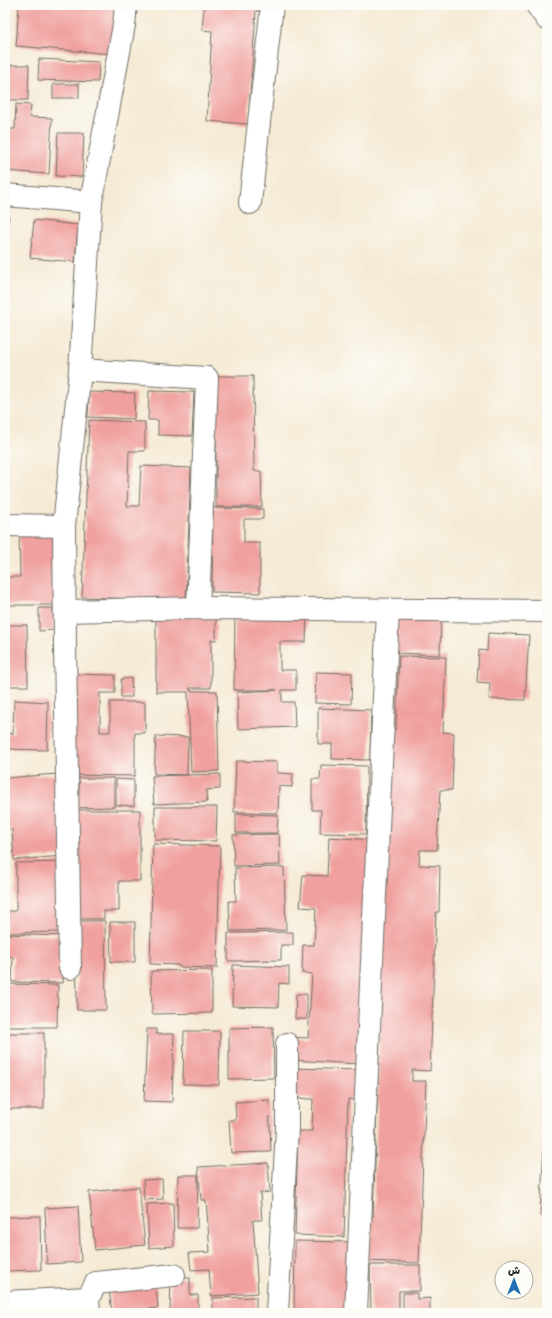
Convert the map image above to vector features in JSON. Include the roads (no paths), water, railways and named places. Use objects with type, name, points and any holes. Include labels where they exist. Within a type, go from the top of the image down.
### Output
[{"type":"street","points":[[70,968],[64,526],[80,370],[91,202],[124,25],[126,5]]},
{"type":"street","points":[[250,203],[272,5]]},
{"type":"street","points":[[537,5],[547,19]]},
{"type":"street","points":[[5,195],[91,202]]},
{"type":"street","points":[[80,370],[207,378],[198,608]]},
{"type":"street","points":[[5,525],[64,526]]},
{"type":"street","points":[[65,611],[198,608],[547,611]]},
{"type":"street","points":[[356,1313],[388,610]]},
{"type":"street","points":[[277,1313],[287,1129],[287,1044]]},
{"type":"street","points":[[5,1302],[88,1306],[96,1283],[174,1275]]}]
